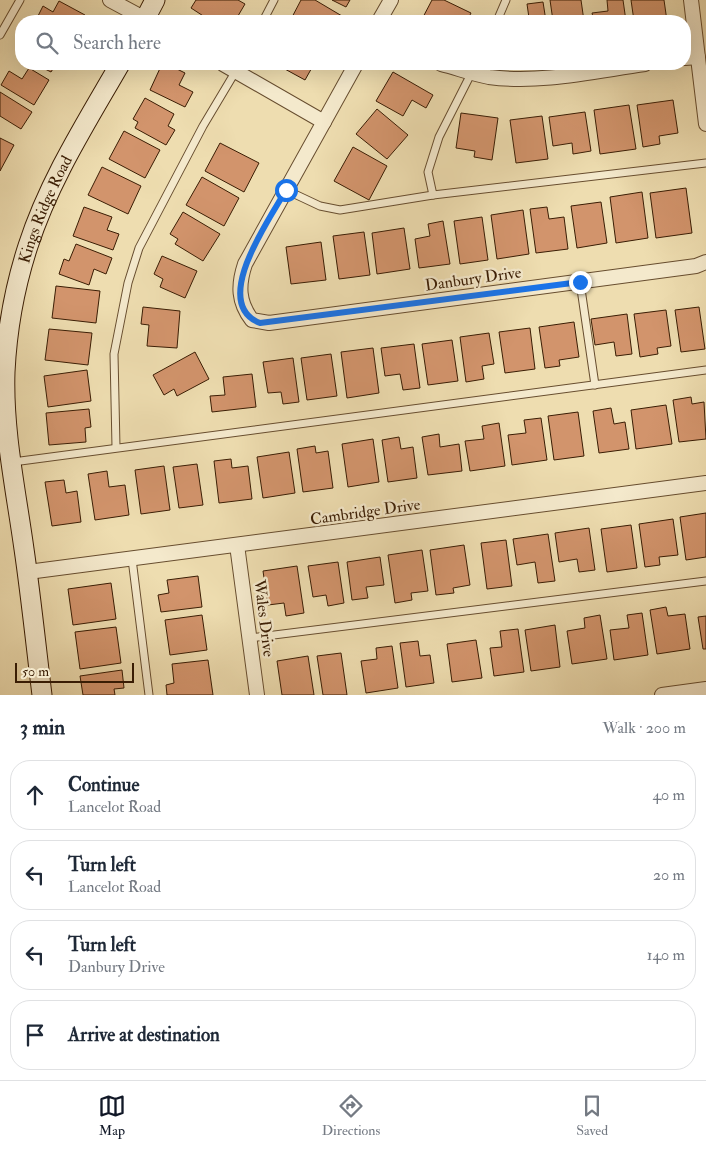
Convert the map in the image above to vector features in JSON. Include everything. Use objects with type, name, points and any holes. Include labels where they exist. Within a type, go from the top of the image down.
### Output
[{"type":"street","points":[[110,0],[136,15]]},
{"type":"street","points":[[149,15],[155,0]]},
{"type":"street","points":[[382,15],[391,0]]},
{"type":"street","points":[[691,0],[691,57],[706,124]]},
{"type":"street","name":"Kings Ridge Road","points":[[42,695],[28,572],[8,461],[7,423],[2,373],[14,301],[32,235],[54,182],[117,70]]},
{"type":"street","points":[[243,70],[324,122]]},
{"type":"street","points":[[286,190],[353,70]]},
{"type":"street","points":[[477,70],[489,77],[524,78],[593,70]]},
{"type":"street","name":"Danbury Drive","points":[[286,190],[245,264],[240,292],[247,313],[252,320],[269,323],[696,266],[706,262]]},
{"type":"street","name":"Cambridge Drive","points":[[28,572],[706,483]]},
{"type":"street","name":"Wales Drive","points":[[238,545],[257,695]]},
{"type":"street","points":[[662,695],[706,689]]},
{"type":"lane","points":[[0,35],[20,0]]},
{"type":"lane","points":[[266,15],[274,0]]},
{"type":"lane","points":[[500,15],[506,0]]},
{"type":"lane","points":[[116,447],[114,354],[128,283],[139,248],[203,126],[236,70]]},
{"type":"lane","points":[[433,195],[428,172],[439,137],[473,70]]},
{"type":"lane","points":[[286,190],[320,206],[340,210],[433,195],[706,163]]},
{"type":"lane","points":[[580,282],[595,385]]},
{"type":"lane","points":[[8,461],[706,370]]},
{"type":"lane","points":[[132,558],[149,695]]},
{"type":"lane","points":[[250,638],[706,581]]},
{"type":"building","points":[[196,0],[238,0],[245,4],[239,15],[202,15],[191,8]]},
{"type":"building","points":[[301,0],[315,0],[340,15],[293,15]]},
{"type":"building","points":[[332,0],[350,0],[346,7]]},
{"type":"building","points":[[432,0],[444,0],[471,13],[470,15],[424,15]]},
{"type":"building","points":[[550,0],[581,0],[583,15],[552,15]]},
{"type":"building","points":[[607,0],[623,0],[625,15],[592,15],[592,13],[608,11]]},
{"type":"building","points":[[631,0],[664,0],[666,15],[633,15]]},
{"type":"building","points":[[59,1],[85,15],[38,15],[43,6],[53,12]]},
{"type":"building","points":[[543,2],[545,15],[529,15],[527,4]]},
{"type":"building","points":[[28,70],[32,70],[49,80],[34,105],[1,85],[9,71],[22,79]]},
{"type":"building","points":[[159,70],[179,70],[185,73],[179,85],[193,92],[185,107],[150,90]]},
{"type":"building","points":[[287,70],[311,70],[305,80]]},
{"type":"building","points":[[393,72],[433,95],[426,108],[412,100],[403,116],[376,101]]},
{"type":"building","points":[[0,92],[32,112],[21,129],[0,116]]},
{"type":"building","points":[[145,98],[174,114],[168,126],[175,130],[166,145],[135,128],[138,122],[133,119]]},
{"type":"building","points":[[673,100],[678,133],[659,136],[660,144],[643,147],[637,105]]},
{"type":"building","points":[[629,105],[636,149],[600,154],[594,110]]},
{"type":"building","points":[[377,109],[408,135],[387,159],[356,134]]},
{"type":"building","points":[[585,112],[591,151],[573,154],[572,143],[553,146],[549,117]]},
{"type":"building","points":[[461,113],[498,118],[492,160],[474,157],[475,151],[456,148]]},
{"type":"building","points":[[542,116],[548,159],[516,163],[510,120]]},
{"type":"building","points":[[124,131],[160,150],[145,178],[109,159]]},
{"type":"building","points":[[0,138],[14,145],[0,171]]},
{"type":"building","points":[[220,143],[259,163],[244,192],[205,171]]},
{"type":"building","points":[[353,147],[387,166],[369,200],[334,181]]},
{"type":"building","points":[[102,167],[141,186],[128,214],[88,195]]},
{"type":"building","points":[[202,177],[239,198],[224,226],[186,205]]},
{"type":"building","points":[[686,188],[692,233],[656,238],[650,193]]},
{"type":"building","points":[[642,192],[648,238],[616,243],[610,197]]},
{"type":"building","points":[[601,202],[607,243],[577,248],[571,206]]},
{"type":"building","points":[[84,207],[112,217],[107,230],[119,234],[113,250],[73,236]]},
{"type":"building","points":[[547,207],[549,219],[564,217],[568,249],[536,253],[530,209]]},
{"type":"building","points":[[523,210],[529,254],[497,259],[491,215]]},
{"type":"building","points":[[183,212],[220,234],[203,261],[175,244],[178,239],[170,234]]},
{"type":"building","points":[[482,217],[488,260],[460,264],[454,221]]},
{"type":"building","points":[[443,221],[450,264],[419,268],[415,239],[430,236],[428,224]]},
{"type":"building","points":[[404,228],[410,269],[377,274],[372,233]]},
{"type":"building","points":[[364,232],[370,275],[339,279],[333,236]]},
{"type":"building","points":[[321,242],[326,280],[291,284],[286,247]]},
{"type":"building","points":[[76,244],[112,258],[106,274],[94,269],[89,285],[59,274],[64,259],[69,261]]},
{"type":"building","points":[[162,256],[197,271],[185,298],[160,287],[163,279],[154,274]]},
{"type":"building","points":[[56,286],[100,291],[96,323],[52,318]]},
{"type":"building","points":[[143,307],[180,311],[177,348],[147,346],[149,325],[141,324]]},
{"type":"building","points":[[699,307],[705,349],[681,352],[675,310]]},
{"type":"building","points":[[666,310],[671,346],[657,348],[658,354],[640,357],[634,314]]},
{"type":"building","points":[[627,314],[632,354],[616,356],[614,342],[595,345],[591,319]]},
{"type":"building","points":[[574,322],[579,357],[559,360],[560,366],[545,368],[539,327]]},
{"type":"building","points":[[530,328],[535,369],[505,373],[499,332]]},
{"type":"building","points":[[49,329],[92,333],[88,365],[45,360]]},
{"type":"building","points":[[489,333],[494,364],[482,366],[484,379],[466,382],[460,337]]},
{"type":"building","points":[[452,340],[458,381],[428,385],[422,344]]},
{"type":"building","points":[[414,344],[420,388],[403,390],[400,374],[385,376],[381,348]]},
{"type":"building","points":[[373,348],[379,393],[347,398],[341,352]]},
{"type":"building","points":[[195,352],[209,379],[177,396],[174,389],[164,395],[153,375]]},
{"type":"building","points":[[331,354],[337,396],[307,400],[301,358]]},
{"type":"building","points":[[293,358],[299,402],[283,404],[281,392],[268,393],[263,362]]},
{"type":"building","points":[[87,370],[91,401],[48,407],[44,376]]},
{"type":"building","points":[[252,374],[256,407],[212,412],[210,396],[225,395],[223,377]]},
{"type":"building","points":[[691,397],[692,404],[704,402],[706,439],[679,442],[673,400]]},
{"type":"building","points":[[666,405],[672,444],[636,449],[631,410]]},
{"type":"building","points":[[611,408],[614,424],[625,422],[629,449],[599,453],[593,411]]},
{"type":"building","points":[[89,409],[91,427],[85,428],[86,442],[49,445],[46,413]]},
{"type":"building","points":[[578,412],[584,456],[554,460],[548,416]]},
{"type":"building","points":[[541,418],[547,460],[512,465],[508,435],[526,433],[524,420]]},
{"type":"building","points":[[499,423],[505,466],[470,471],[465,441],[484,439],[482,426]]},
{"type":"building","points":[[439,434],[440,447],[459,444],[462,471],[428,475],[422,437]]},
{"type":"building","points":[[399,437],[401,449],[413,447],[417,478],[388,482],[382,440]]},
{"type":"building","points":[[373,439],[379,482],[348,487],[342,444]]},
{"type":"building","points":[[315,446],[316,453],[328,451],[333,488],[303,492],[297,449]]},
{"type":"building","points":[[289,452],[295,493],[263,498],[257,457]]},
{"type":"building","points":[[231,459],[232,468],[248,466],[252,499],[219,503],[214,461]]},
{"type":"building","points":[[197,464],[203,505],[179,508],[173,467]]},
{"type":"building","points":[[164,466],[170,510],[141,514],[135,470]]},
{"type":"building","points":[[107,471],[109,487],[125,485],[129,515],[95,520],[88,474]]},
{"type":"building","points":[[64,480],[66,493],[77,491],[81,522],[52,526],[45,482]]},
{"type":"building","points":[[706,513],[706,557],[686,560],[680,517]]},
{"type":"building","points":[[673,519],[678,555],[659,557],[660,565],[645,567],[639,524]]},
{"type":"building","points":[[631,525],[637,568],[607,572],[601,529]]},
{"type":"building","points":[[589,528],[595,570],[579,572],[577,559],[559,562],[555,533]]},
{"type":"building","points":[[548,534],[555,581],[538,583],[535,562],[517,565],[513,539]]},
{"type":"building","points":[[506,540],[512,586],[487,589],[481,543]]},
{"type":"building","points":[[464,545],[470,585],[453,588],[454,593],[436,595],[430,550]]},
{"type":"building","points":[[422,550],[428,591],[411,593],[412,600],[395,603],[388,555]]},
{"type":"building","points":[[380,557],[384,585],[366,587],[368,598],[352,600],[347,562]]},
{"type":"building","points":[[338,562],[344,603],[328,606],[326,595],[313,597],[308,566]]},
{"type":"building","points":[[297,566],[304,613],[286,616],[284,603],[268,605],[263,571]]},
{"type":"building","points":[[198,576],[202,607],[161,612],[158,595],[169,593],[167,580]]},
{"type":"building","points":[[111,583],[116,619],[73,625],[68,589]]},
{"type":"building","points":[[666,607],[668,616],[685,614],[690,649],[657,654],[650,610]]},
{"type":"building","points":[[642,613],[648,655],[614,660],[610,630],[629,628],[627,615]]},
{"type":"building","points":[[202,615],[207,650],[170,655],[165,620]]},
{"type":"building","points":[[600,615],[607,659],[572,664],[567,631],[585,628],[584,618]]},
{"type":"building","points":[[706,616],[706,649],[703,649],[698,617]]},
{"type":"building","points":[[555,625],[560,667],[531,671],[525,630]]},
{"type":"building","points":[[116,627],[121,663],[80,669],[75,632]]},
{"type":"building","points":[[518,629],[524,672],[494,676],[490,648],[502,647],[500,631]]},
{"type":"building","points":[[476,640],[482,678],[452,682],[447,644]]},
{"type":"building","points":[[418,641],[420,656],[430,655],[434,683],[406,687],[400,643]]},
{"type":"building","points":[[392,646],[398,688],[366,693],[361,661],[377,659],[376,648]]},
{"type":"building","points":[[341,653],[347,695],[323,695],[317,656]]},
{"type":"building","points":[[308,656],[314,695],[282,695],[277,661]]},
{"type":"building","points":[[208,660],[213,695],[167,695],[166,685],[174,683],[172,664]]},
{"type":"building","points":[[122,670],[124,688],[114,689],[115,695],[83,695],[80,676]]},
{"type":"route","points":[[286,190],[245,264],[241,278],[240,292],[242,304],[252,320],[260,323],[580,282]]}]
